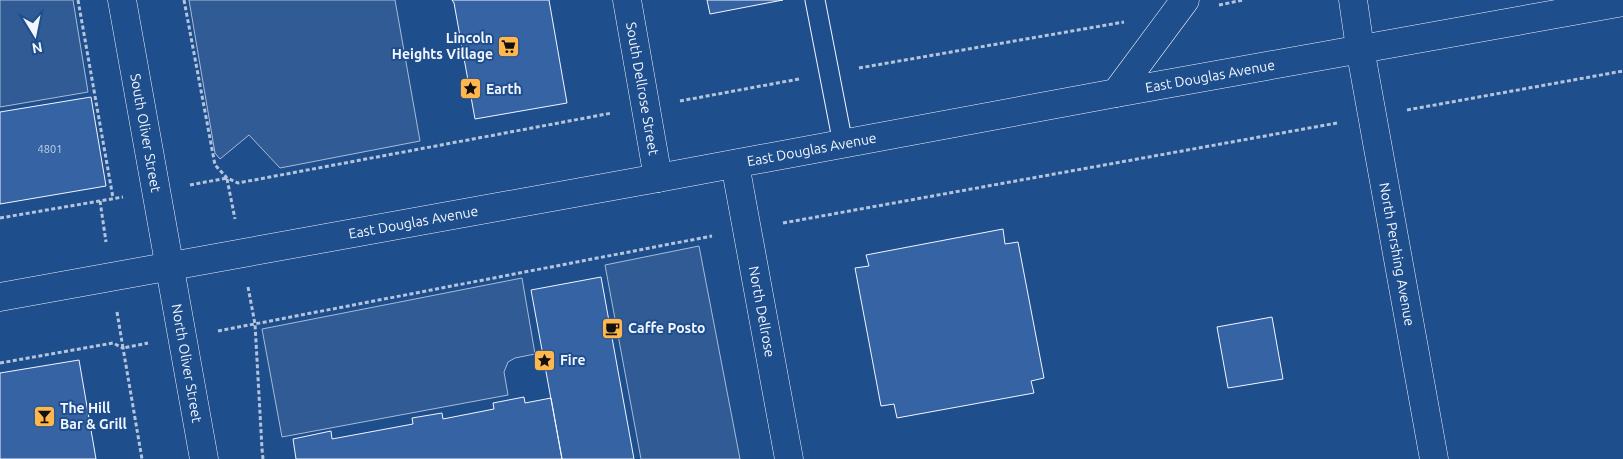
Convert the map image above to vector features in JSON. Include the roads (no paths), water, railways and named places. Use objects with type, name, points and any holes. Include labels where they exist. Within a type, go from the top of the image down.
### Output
[{"type":"main road","name":"South Oliver Street","points":[[122,0],[171,266]]},
{"type":"main road","name":"South Dellrose Street","points":[[627,0],[658,178]]},
{"type":"main road","name":"North Pershing Avenue","points":[[1353,0],[1434,459]]},
{"type":"main road","name":"East Douglas Avenue","points":[[0,297],[735,164],[1603,3]]},
{"type":"main road","points":[[1116,93],[1180,7]]},
{"type":"main road","name":"North Dellrose","points":[[735,164],[789,459]]},
{"type":"main road","name":"North Oliver Street","points":[[171,266],[204,459]]},
{"type":"lane","points":[[815,0],[843,144]]},
{"type":"place","name":"Lincoln Heights Village","points":[[509,46]]},
{"type":"place","name":"Earth","points":[[470,89]]},
{"type":"place","name":"Caffe Posto","points":[[612,328]]},
{"type":"place","name":"Fire","points":[[544,360]]},
{"type":"place","name":"The Hill Bar & Grill","points":[[44,416]]}]
